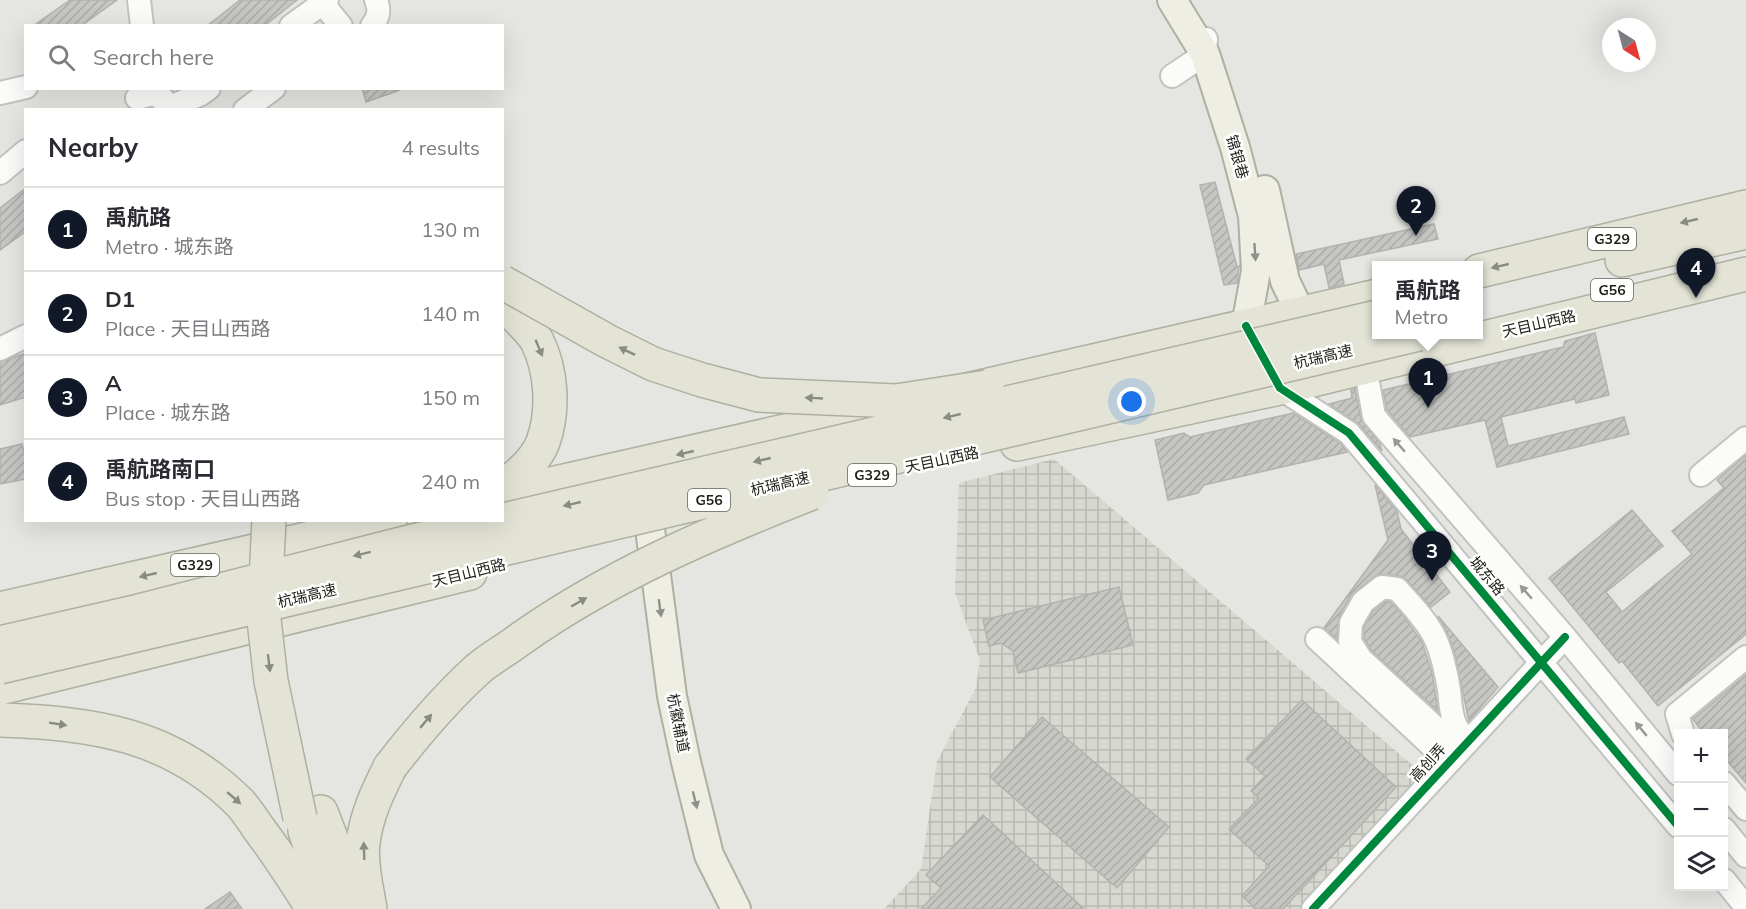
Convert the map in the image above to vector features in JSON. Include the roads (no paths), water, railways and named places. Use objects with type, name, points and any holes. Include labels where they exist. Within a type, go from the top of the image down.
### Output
[{"type":"highway","name":"G329","points":[[1483,270],[1746,207]]},
{"type":"highway","name":"G56","points":[[1483,292],[1746,232]]},
{"type":"highway","name":"G56","points":[[1483,320],[1746,259]]},
{"type":"highway","name":"天目山西路","points":[[1483,338],[1746,274]]},
{"type":"highway","points":[[504,283],[653,364],[759,395],[896,402],[1246,337]]},
{"type":"highway","points":[[504,495],[1246,337],[1301,314],[1372,297]]},
{"type":"highway","points":[[504,305],[536,339],[546,363],[550,390],[549,413],[542,443],[515,478],[504,486]]},
{"type":"highway","name":"杭瑞高速","points":[[504,507],[1246,337],[1372,318]]},
{"type":"highway","name":"杭瑞高速","points":[[0,667],[1398,339]]},
{"type":"highway","name":"天目山西路","points":[[0,688],[849,480],[1280,388],[1477,339]]},
{"type":"highway","points":[[370,909],[362,844],[372,805],[390,767],[430,716],[479,668],[546,621],[608,585],[698,540],[926,449]]},
{"type":"highway","points":[[269,522],[264,620],[271,681],[311,815],[333,909]]},
{"type":"highway","points":[[290,522],[285,620],[311,815],[359,909]]},
{"type":"highway","name":"杭瑞高速","points":[[0,643],[139,611],[399,531],[438,522]]},
{"type":"highway","points":[[399,531],[439,522]]},
{"type":"highway","name":"G329","points":[[0,609],[399,531]]},
{"type":"highway","points":[[0,720],[36,721],[111,731],[143,740],[175,754],[209,777],[241,804],[279,856],[313,909]]},
{"type":"main road","name":"锦银巷","points":[[1172,0],[1206,43],[1253,216],[1256,271],[1246,337]]},
{"type":"main road","name":"锦银巷","points":[[1186,0],[1253,144],[1285,281],[1301,314]]},
{"type":"main road","name":"杭徽辅道","points":[[650,529],[672,696],[686,762],[709,855],[736,909]]},
{"type":"street","points":[[139,0],[142,24]]},
{"type":"street","points":[[373,24],[379,8],[376,0]]},
{"type":"street","points":[[294,24],[325,2],[340,24]]},
{"type":"street","points":[[1172,76],[1206,43]]},
{"type":"street","points":[[0,93],[24,87]]},
{"type":"street","points":[[169,108],[206,90]]},
{"type":"street","points":[[247,108],[271,90]]},
{"type":"street","points":[[134,103],[153,94],[163,99],[167,108]]},
{"type":"street","points":[[0,173],[24,153]]},
{"type":"street","points":[[1301,314],[1365,366]]},
{"type":"street","points":[[0,349],[24,337]]},
{"type":"street","name":"城东路","points":[[1246,337],[1280,388],[1349,433],[1674,821]]},
{"type":"street","name":"城东路","points":[[1365,366],[1374,416],[1565,637],[1674,769]]},
{"type":"street","points":[[1701,475],[1746,438]]},
{"type":"street","points":[[1382,587],[1397,589],[1435,638],[1449,688],[1451,713],[1461,735],[1458,750],[1361,658],[1350,642],[1351,623],[1363,602],[1382,587]]},
{"type":"street","name":"高创弄","points":[[1314,909],[1458,750],[1565,637]]},
{"type":"street","points":[[1317,639],[1458,750]]},
{"type":"street","points":[[1682,729],[1677,714],[1746,657]]},
{"type":"street","points":[[1728,788],[1746,810]]},
{"type":"street","points":[[1728,834],[1746,855],[1728,871]]},
{"type":"street","points":[[1728,885],[1746,907]]},
{"type":"place","name":"D1","points":[[1416,236]]},
{"type":"place","name":"禹航路南口","points":[[1696,298]]},
{"type":"place","name":"禹航路","points":[[1428,408]]},
{"type":"place","name":"A","points":[[1432,581]]}]
